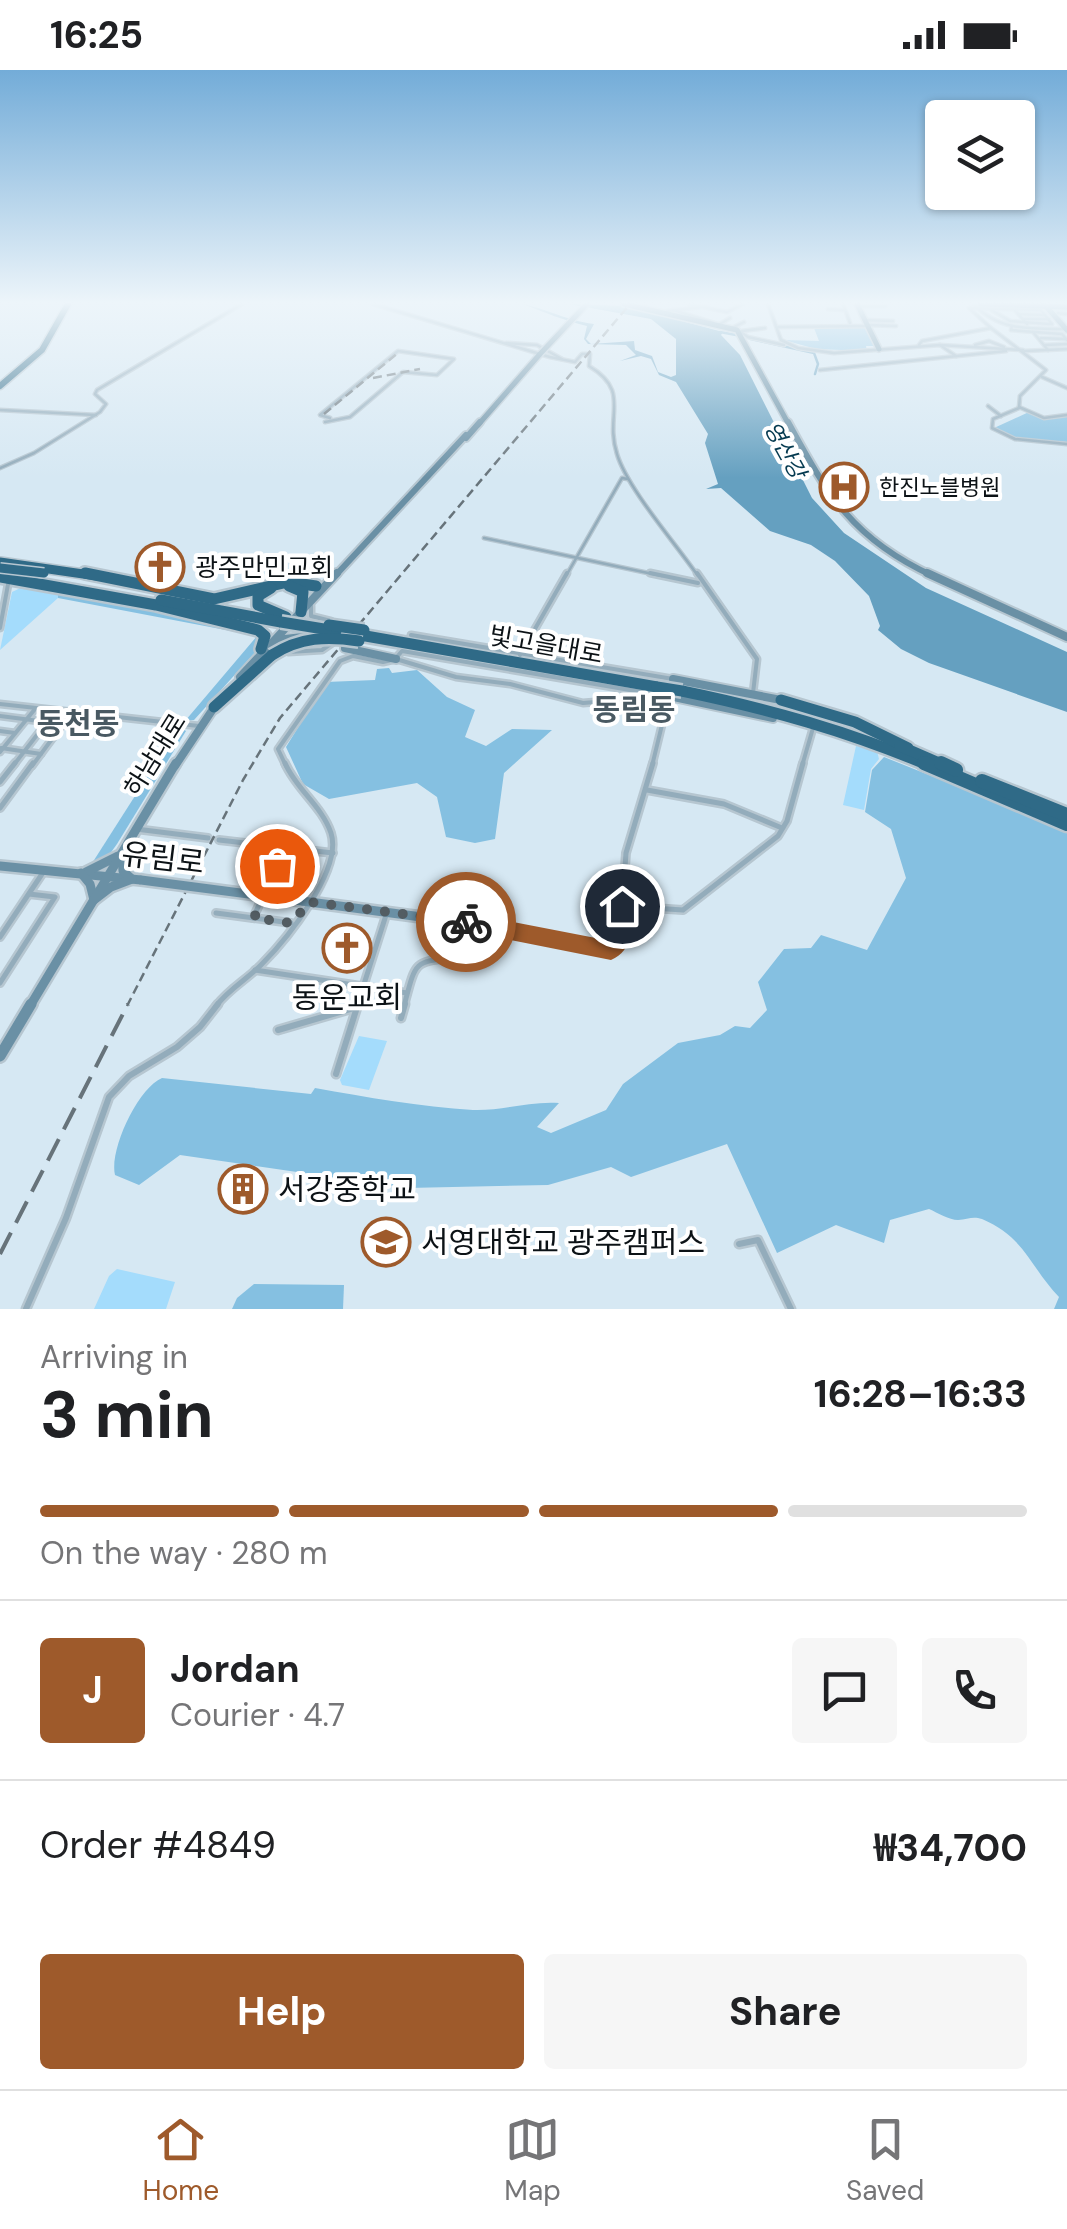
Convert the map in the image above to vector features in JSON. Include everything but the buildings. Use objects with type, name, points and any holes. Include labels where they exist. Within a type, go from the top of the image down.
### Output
[{"type":"highway","points":[[0,384],[23,362]]},
{"type":"highway","points":[[0,384],[29,362]]},
{"type":"highway","points":[[1,572],[30,566],[214,599],[233,598],[277,581],[320,588]]},
{"type":"highway","points":[[30,566],[24,572],[38,577]]},
{"type":"highway","points":[[1,572],[38,577],[258,630],[266,636],[267,652]]},
{"type":"highway","name":"빛고을대로","points":[[38,577],[284,623],[658,684]]},
{"type":"highway","name":"빛고을대로","points":[[38,577],[183,600],[284,623]]},
{"type":"highway","points":[[183,600],[218,602],[280,584],[320,588]]},
{"type":"highway","points":[[294,586],[304,592],[300,612]]},
{"type":"highway","points":[[284,623],[257,601],[270,588],[320,588]]},
{"type":"highway","points":[[157,599],[257,625],[284,623]]},
{"type":"highway","points":[[257,625],[268,633],[267,652]]},
{"type":"highway","points":[[214,707],[234,691],[267,652],[312,638],[361,636]]},
{"type":"highway","name":"빛고을대로","points":[[361,636],[413,640],[658,684],[779,711],[889,749],[1067,824]]},
{"type":"highway","name":"빛고을대로","points":[[677,688],[799,711],[916,752],[1067,814]]},
{"type":"highway","points":[[781,700],[855,722],[916,752]]},
{"type":"highway","points":[[793,722],[889,749]]},
{"type":"street","points":[[0,468],[34,454],[96,415],[106,404],[96,394],[98,390],[145,362]]},
{"type":"street","points":[[385,362],[321,414],[328,420],[350,417],[403,372],[437,375],[451,362]]},
{"type":"street","name":"하남대로","points":[[0,1056],[199,726],[284,623],[311,602],[394,512],[402,509],[533,362]]},
{"type":"street","points":[[589,362],[589,366],[612,382],[616,394],[612,440],[631,480],[757,659],[753,693]]},
{"type":"street","points":[[755,362],[828,494],[848,520],[906,562],[1067,636]]},
{"type":"street","points":[[820,370],[899,362]]},
{"type":"street","points":[[1019,407],[1020,396],[1042,377],[1046,368],[1038,362]]},
{"type":"street","points":[[1042,377],[1067,388]]},
{"type":"street","points":[[988,406],[1001,416]]},
{"type":"street","points":[[1019,407],[1044,418],[1067,415]]},
{"type":"street","points":[[1019,407],[992,420],[992,428],[1010,438],[1067,444]]},
{"type":"street","points":[[1,411],[96,415]]},
{"type":"street","points":[[520,654],[622,478],[631,480]]},
{"type":"street","points":[[484,538],[703,585]]},
{"type":"street","points":[[0,628],[7,596],[1,572]]},
{"type":"street","points":[[7,596],[18,585],[38,577]]},
{"type":"street","points":[[303,636],[298,624],[311,602]]},
{"type":"street","points":[[234,691],[284,653],[327,648],[348,625],[314,618],[311,602]]},
{"type":"street","points":[[284,623],[303,636],[329,645]]},
{"type":"street","points":[[252,664],[285,639],[303,636]]},
{"type":"street","points":[[413,640],[520,654],[677,688],[793,722]]},
{"type":"street","points":[[344,648],[429,666],[456,677],[508,684],[583,703],[677,688]]},
{"type":"street","points":[[26,1309],[62,1228],[109,1097],[129,1076],[190,1037],[226,993],[255,970],[306,902],[320,891],[333,853],[327,822],[294,784],[278,749],[340,661],[353,656],[384,662],[396,659],[402,651],[677,688],[753,693],[781,700]]},
{"type":"street","points":[[252,664],[267,652]]},
{"type":"street","points":[[614,948],[620,940],[626,853],[677,688]]},
{"type":"street","points":[[0,704],[199,726]]},
{"type":"street","points":[[1,750],[36,708]]},
{"type":"street","points":[[0,808],[72,712]]},
{"type":"street","points":[[0,716],[47,722],[0,782]]},
{"type":"street","points":[[622,906],[684,910],[783,828],[813,728]]},
{"type":"street","points":[[0,731],[16,733]]},
{"type":"street","points":[[1,750],[40,754]]},
{"type":"street","points":[[648,790],[724,804],[783,828]]},
{"type":"street","points":[[136,830],[208,838]]},
{"type":"street","points":[[219,840],[333,853]]},
{"type":"street","points":[[254,918],[285,848]]},
{"type":"street","points":[[122,853],[98,869],[82,874],[90,884],[94,900],[110,887],[136,880]]},
{"type":"street","points":[[122,853],[123,871],[136,880]]},
{"type":"street","name":"유림로","points":[[0,866],[470,922],[605,951],[614,948]]},
{"type":"street","points":[[0,937],[44,870]]},
{"type":"street","points":[[0,983],[55,897],[29,894]]},
{"type":"street","points":[[216,912],[291,923]]},
{"type":"street","points":[[336,1074],[387,912]]},
{"type":"street","points":[[401,1018],[413,970],[421,962],[463,956],[470,922]]},
{"type":"street","points":[[255,970],[407,994]]},
{"type":"street","points":[[278,1030],[303,1026],[334,1011],[357,1006]]},
{"type":"street","points":[[738,1244],[758,1240],[791,1309]]},
{"type":"shaded area","points":[[1031,411],[1043,419],[1067,416],[1067,442],[1016,439],[994,428]]},
{"type":"shaded area","points":[[29,584],[58,592],[58,598],[0,650],[12,592]]},
{"type":"shaded area","points":[[58,592],[88,594],[261,633],[259,648],[194,720],[185,721],[257,636],[58,598]]},
{"type":"shaded area","points":[[389,668],[392,673],[417,670],[447,697],[475,710],[465,737],[486,746],[512,729],[552,730],[504,773],[495,839],[475,843],[446,837],[437,797],[417,783],[329,799],[303,784],[286,747],[326,682],[375,680],[377,669]]},
{"type":"shaded area","points":[[179,727],[186,731],[117,844],[104,862],[89,868]]},
{"type":"shaded area","points":[[856,746],[877,751],[879,759],[871,769],[864,810],[843,805]]},
{"type":"shaded area","points":[[884,757],[1067,830],[1067,1309],[1054,1309],[1059,1297],[1018,1244],[979,1218],[955,1220],[929,1209],[890,1220],[884,1243],[836,1225],[777,1253],[727,1144],[631,1177],[611,1167],[548,1185],[407,1188],[180,1155],[139,1185],[115,1175],[116,1151],[127,1121],[144,1094],[162,1078],[311,1094],[315,1088],[473,1110],[559,1103],[537,1127],[551,1133],[606,1110],[623,1084],[678,1043],[720,1035],[735,1026],[750,1028],[767,1010],[758,982],[784,949],[811,948],[821,935],[867,950],[906,878],[891,829],[865,812],[872,770]]},
{"type":"shaded area","points":[[359,1036],[387,1041],[369,1090],[342,1085],[340,1080]]},
{"type":"shaded area","points":[[117,1269],[175,1282],[166,1309],[94,1309],[109,1276]]},
{"type":"shaded area","points":[[254,1284],[344,1285],[343,1309],[232,1309],[237,1298]]},
{"type":"water","name":"영산강","points":[[652,362],[658,372],[671,377],[676,375],[676,362],[743,362],[812,498],[844,533],[926,588],[1067,652],[1067,712],[929,663],[901,649],[878,630],[869,596],[835,561],[811,545],[770,531],[721,488],[706,489],[718,484],[705,443],[708,434],[676,382],[659,375]]},
{"type":"waterway","points":[[815,374],[817,362]]},
{"type":"railway","points":[[324,414],[387,362]]},
{"type":"railway","points":[[127,1006],[243,780],[280,718],[581,362]]},
{"type":"railway","points":[[373,378],[420,369]]},
{"type":"railway","points":[[0,1254],[128,1004]]},
{"type":"way so far","points":[[277,866],[254,918],[291,923],[310,902],[466,922]]},
{"type":"place","name":"한진노블병원","points":[[844,487]]},
{"type":"place","name":"광주만민교회","points":[[160,567]]},
{"type":"place","name":"동운교회","points":[[347,948]]},
{"type":"place","name":"서강중학교","points":[[243,1189]]},
{"type":"place","name":"서영대학교 광주캠퍼스","points":[[386,1242]]},
{"type":"district","name":"동림동","points":[[634,709]]},
{"type":"district","name":"동천동","points":[[78,723]]},
{"type":"route","points":[[466,922],[605,951],[620,940],[622,906]]}]
